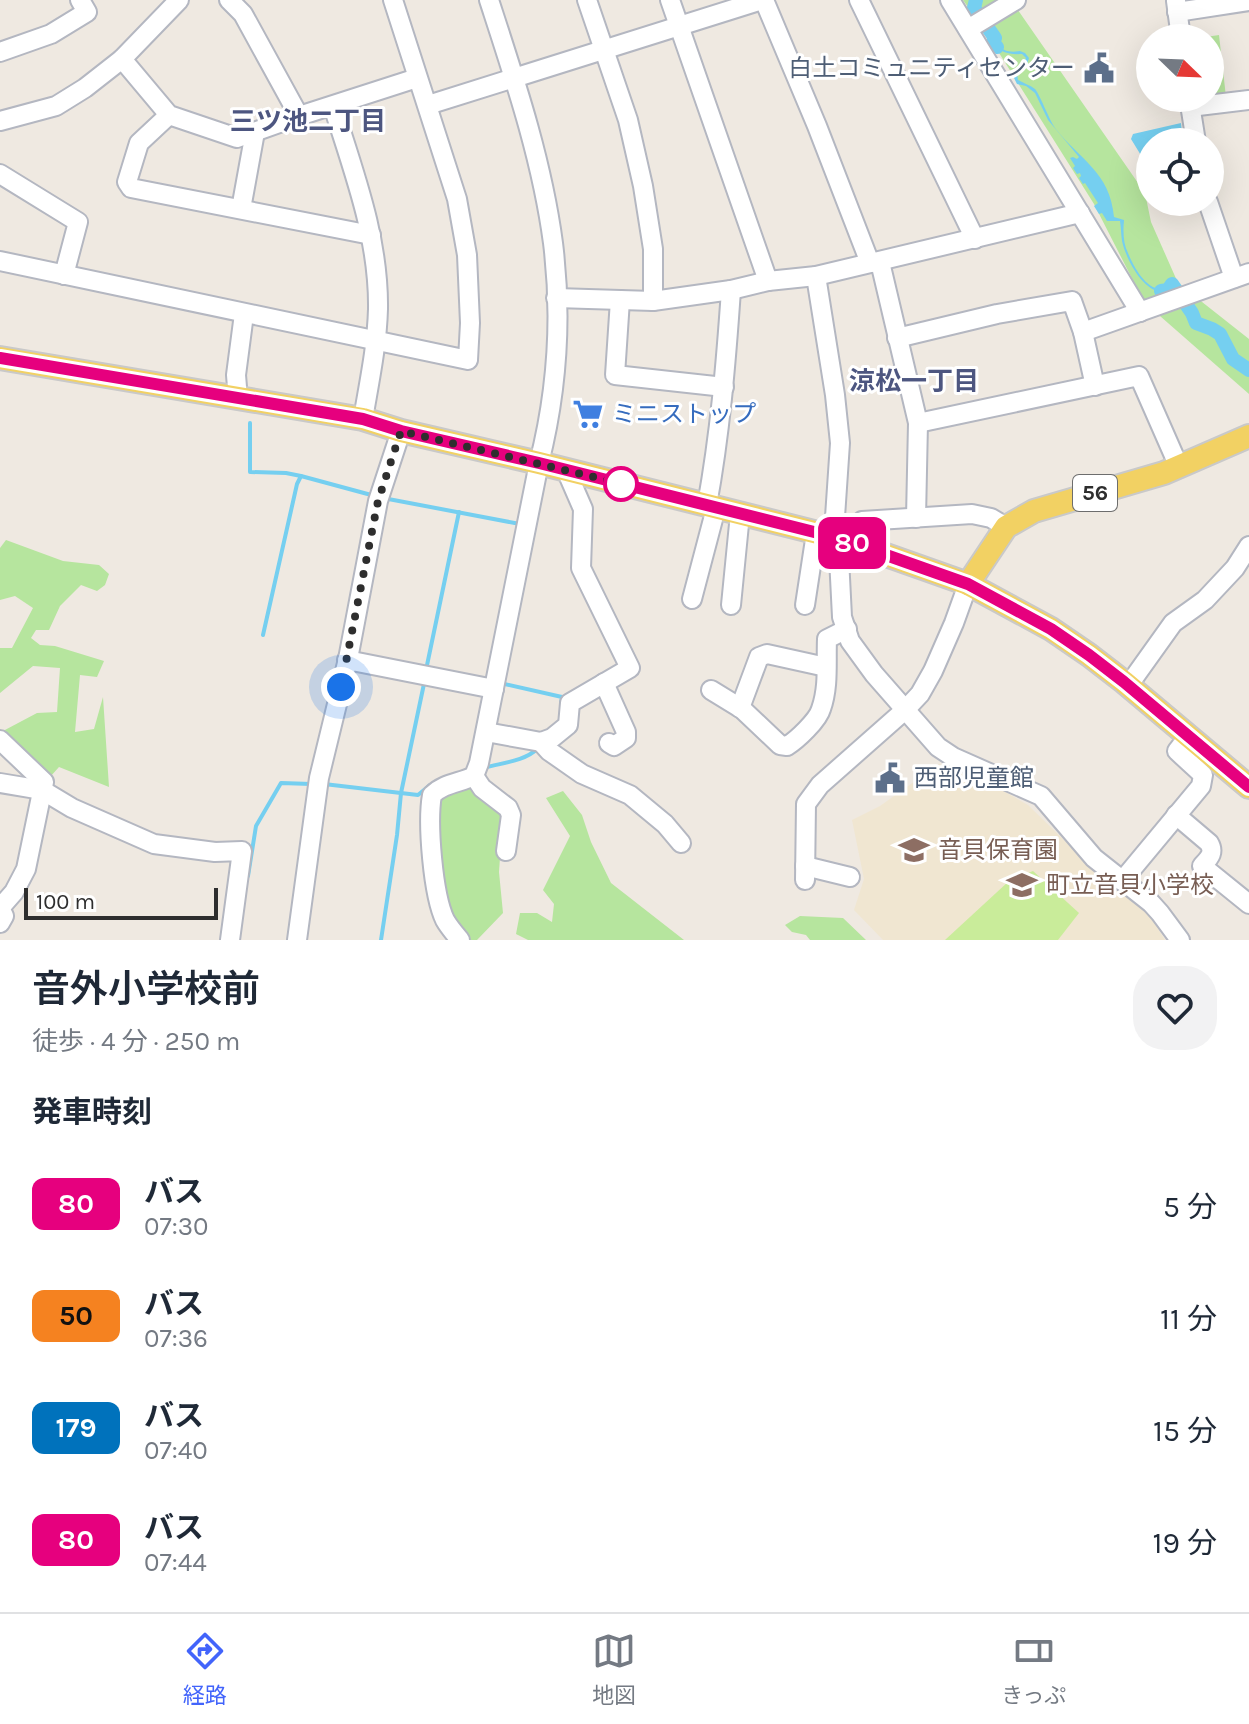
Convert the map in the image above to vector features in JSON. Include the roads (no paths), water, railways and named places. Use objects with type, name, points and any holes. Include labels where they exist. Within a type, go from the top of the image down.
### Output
[{"type":"main road","points":[[0,358],[363,419],[401,431],[827,535],[968,584],[1051,629],[1128,686],[1249,787]]},
{"type":"main road","name":"56","points":[[968,584],[1006,527],[1034,511],[1164,473],[1249,436]]},
{"type":"street","points":[[0,52],[51,34],[87,12],[80,0]]},
{"type":"street","points":[[229,0],[243,14],[299,116]]},
{"type":"street","points":[[0,261],[468,360],[467,255],[457,199],[393,0]]},
{"type":"street","points":[[460,940],[445,920],[440,905],[429,809],[432,795],[437,789],[474,776],[479,763],[554,383],[556,298],[547,208],[515,79],[489,0]]},
{"type":"street","points":[[587,0],[628,120],[643,186],[653,249],[653,301]]},
{"type":"street","points":[[670,0],[768,281]]},
{"type":"street","points":[[428,105],[763,0],[875,262],[918,423],[916,518]]},
{"type":"street","points":[[859,0],[975,239]]},
{"type":"street","points":[[950,0],[971,28],[1140,312]]},
{"type":"street","points":[[1177,6],[1249,1]]},
{"type":"street","points":[[0,121],[56,106],[85,88],[122,59],[170,4]]},
{"type":"street","points":[[971,28],[1010,4]]},
{"type":"street","points":[[122,59],[169,115],[237,138],[417,78]]},
{"type":"street","points":[[1224,104],[1248,104]]},
{"type":"street","points":[[333,106],[360,190],[371,235],[377,281],[376,341],[363,419]]},
{"type":"street","points":[[169,115],[139,143],[127,182],[131,188],[371,235]]},
{"type":"street","points":[[241,209],[255,132]]},
{"type":"street","points":[[0,174],[78,222],[64,275]]},
{"type":"street","points":[[556,298],[653,301],[731,290],[768,281],[816,276],[1080,213]]},
{"type":"street","points":[[1083,332],[1242,276],[1214,216]]},
{"type":"street","points":[[805,605],[835,517],[840,443],[816,276]]},
{"type":"street","points":[[692,599],[712,506],[731,290]]},
{"type":"street","points":[[620,300],[615,375],[724,387]]},
{"type":"street","points":[[897,338],[997,314],[1072,301],[1083,332],[1095,386]]},
{"type":"street","points":[[238,399],[236,375],[244,314]]},
{"type":"street","points":[[918,423],[1139,376],[1179,467]]},
{"type":"street","points":[[297,940],[319,778],[347,660],[378,501],[401,431]]},
{"type":"street","points":[[486,732],[541,742],[552,738],[568,725],[570,703],[630,668],[581,568],[583,509],[566,470]]},
{"type":"street","points":[[731,605],[740,514]]},
{"type":"street","points":[[862,521],[972,514],[991,518],[1006,527]]},
{"type":"street","points":[[827,535],[842,617],[850,641],[905,710],[938,747],[953,757],[1041,796],[1094,858],[1160,913],[1180,940]]},
{"type":"street","points":[[1128,686],[1173,623],[1205,600],[1235,568],[1249,546]]},
{"type":"street","points":[[850,877],[805,873],[806,804],[820,785],[920,694],[954,623],[968,584]]},
{"type":"street","points":[[711,690],[740,708],[780,745],[787,746],[819,715],[827,639],[847,629]]},
{"type":"street","points":[[740,708],[762,655],[826,667]]},
{"type":"street","points":[[347,660],[494,689]]},
{"type":"street","points":[[604,683],[614,701],[626,738],[614,746],[609,743]]},
{"type":"street","points":[[1122,881],[1201,786],[1203,775],[1177,751],[1188,737]]},
{"type":"street","points":[[0,740],[44,782],[26,869],[14,892],[0,908],[4,916],[0,923]]},
{"type":"street","points":[[541,742],[582,774],[630,795],[665,824],[681,843]]},
{"type":"street","points":[[474,776],[482,788],[508,808],[511,815],[506,851]]},
{"type":"street","points":[[0,783],[42,790],[72,808],[154,844],[215,852],[242,851],[230,940]]},
{"type":"street","points":[[1176,815],[1212,847],[1211,855],[1202,866],[1249,904]]},
{"type":"water","points":[[995,32],[1001,39],[996,44],[1007,51],[1025,53],[1029,58],[1017,74],[1018,80],[1035,89],[1055,128],[1107,189],[1114,217],[1124,220],[1125,245],[1139,273],[1155,288],[1169,287],[1169,281],[1176,281],[1176,284],[1167,290],[1158,291],[1149,287],[1142,280],[1124,250],[1120,221],[1107,221],[1102,213],[1099,214],[1094,206],[1098,203],[1079,178],[1080,173],[1077,174],[1073,168],[1075,166],[1070,158],[1079,157],[1048,120],[1035,93],[1017,84],[1014,78],[1016,72],[1026,58],[1022,54],[1007,53],[995,46],[989,38]]},
{"type":"water","points":[[1181,123],[1182,128],[1159,128]]},
{"type":"water","points":[[1136,133],[1136,147],[1131,139]]},
{"type":"waterway","points":[[976,0],[974,8],[995,38],[993,42],[997,47]]},
{"type":"waterway","points":[[1161,291],[1168,290],[1172,284],[1196,323],[1220,334],[1233,359],[1249,370]]},
{"type":"waterway","points":[[250,423],[250,472],[286,473],[375,496]]},
{"type":"waterway","points":[[263,635],[301,476]]},
{"type":"waterway","points":[[383,498],[520,524]]},
{"type":"waterway","points":[[426,670],[459,512]]},
{"type":"waterway","points":[[381,940],[401,793],[425,679]]},
{"type":"waterway","points":[[500,683],[562,697],[561,704]]},
{"type":"waterway","points":[[484,768],[519,759],[537,749]]},
{"type":"waterway","points":[[248,876],[256,826],[281,783],[311,784]]},
{"type":"waterway","points":[[324,784],[418,795],[430,785]]},
{"type":"place","name":"白土コミュニティセンター","points":[[1099,68]]},
{"type":"place","name":"ミニストップ","points":[[588,414]]},
{"type":"place","name":"西部児童館","points":[[890,778]]},
{"type":"place","name":"音貝保育園","points":[[914,850]]},
{"type":"place","name":"町立音貝小学校","points":[[1022,885]]},
{"type":"district","name":"三ツ池二丁目","points":[[308,121]]},
{"type":"district","name":"涼松一丁目","points":[[914,381]]}]
